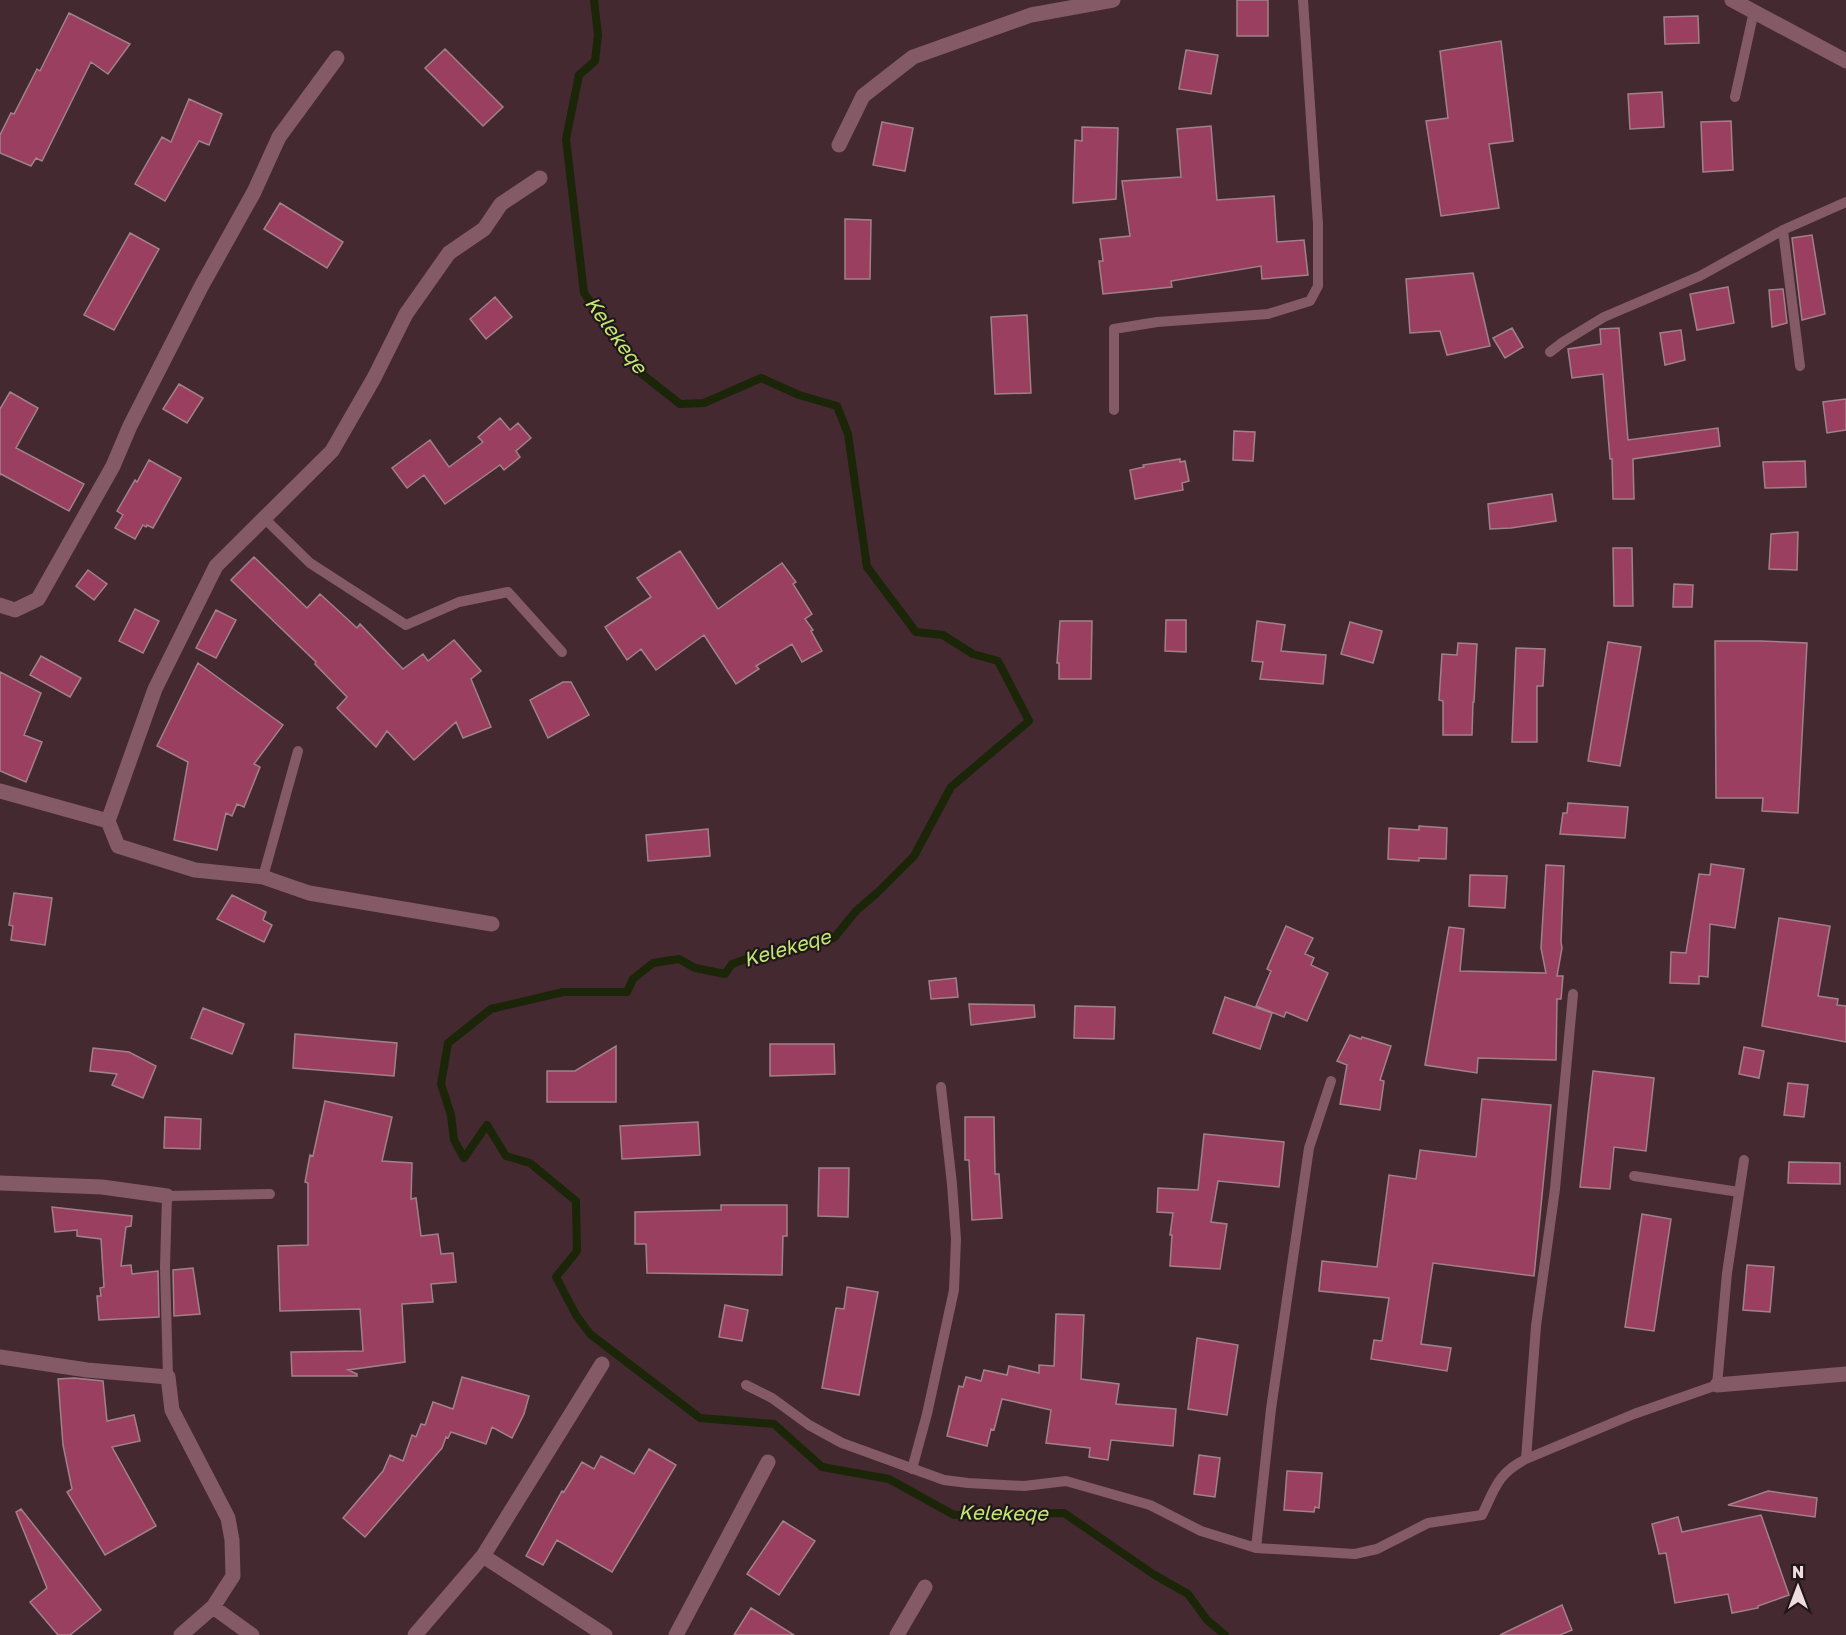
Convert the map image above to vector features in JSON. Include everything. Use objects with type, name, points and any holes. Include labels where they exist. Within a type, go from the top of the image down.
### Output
[{"type":"street","points":[[839,145],[863,96],[913,57],[1031,15],[1113,0]]},
{"type":"street","points":[[1732,0],[1846,61]]},
{"type":"street","points":[[0,605],[15,610],[38,599],[113,466],[130,426],[196,297],[254,192],[279,137],[336,58]]},
{"type":"street","points":[[492,924],[309,893],[263,877],[195,870],[118,846],[108,821],[155,689],[216,566],[333,451],[374,378],[406,314],[449,253],[484,229],[501,204],[540,178]]},
{"type":"street","points":[[0,791],[108,821]]},
{"type":"street","points":[[0,1183],[102,1187],[167,1196]]},
{"type":"street","points":[[0,1357],[87,1370],[168,1377],[172,1410],[228,1518],[232,1540],[233,1576],[213,1607],[181,1635]]},
{"type":"street","points":[[416,1635],[483,1556],[602,1364]]},
{"type":"street","points":[[1716,1385],[1846,1374]]},
{"type":"street","points":[[676,1635],[768,1462]]},
{"type":"street","points":[[483,1556],[605,1635]]},
{"type":"street","points":[[897,1635],[925,1587]]},
{"type":"street","points":[[213,1607],[252,1635]]},
{"type":"lane","points":[[1114,410],[1114,329],[1157,322],[1268,314],[1310,301],[1318,286],[1318,224],[1303,0]]},
{"type":"lane","points":[[1735,97],[1754,11]]},
{"type":"lane","points":[[1550,352],[1604,317],[1700,276],[1783,230],[1846,202]]},
{"type":"lane","points":[[1783,230],[1800,366]]},
{"type":"lane","points":[[264,518],[310,563],[406,625],[459,602],[508,592],[562,652]]},
{"type":"lane","points":[[263,877],[298,751]]},
{"type":"lane","points":[[1526,1459],[1536,1326],[1555,1189],[1573,994]]},
{"type":"lane","points":[[1256,1548],[1271,1409],[1309,1148],[1331,1081]]},
{"type":"lane","points":[[912,1469],[927,1414],[954,1290],[956,1239],[941,1086]]},
{"type":"lane","points":[[746,1385],[772,1398],[809,1425],[842,1443],[944,1480],[1024,1486],[1066,1481],[1150,1505],[1201,1531],[1256,1548],[1355,1554],[1377,1549],[1428,1523],[1482,1515],[1497,1483],[1510,1467],[1634,1414],[1716,1385],[1727,1273],[1744,1160]]},
{"type":"lane","points":[[1634,1176],[1739,1192]]},
{"type":"lane","points":[[168,1377],[165,1267],[167,1196],[270,1194]]},
{"type":"building","points":[[1237,0],[1268,0],[1268,36],[1237,36]]},
{"type":"building","points":[[69,13],[130,44],[108,74],[91,62],[42,161],[36,158],[31,166],[0,153],[0,135],[11,113],[14,114],[37,69],[40,71]]},
{"type":"building","points":[[1698,16],[1699,43],[1665,44],[1664,17]]},
{"type":"building","points":[[1501,41],[1513,141],[1489,144],[1499,208],[1441,216],[1426,121],[1448,118],[1440,51]]},
{"type":"building","points":[[445,49],[503,107],[483,126],[425,68]]},
{"type":"building","points":[[1186,50],[1218,55],[1211,94],[1179,89]]},
{"type":"building","points":[[1662,92],[1664,127],[1630,129],[1628,94]]},
{"type":"building","points":[[189,99],[222,114],[209,145],[199,141],[165,201],[135,184],[162,137],[171,142]]},
{"type":"building","points":[[1731,121],[1733,170],[1703,172],[1701,122]]},
{"type":"building","points":[[882,122],[913,128],[905,171],[873,165]]},
{"type":"building","points":[[1211,126],[1217,200],[1274,196],[1277,242],[1304,240],[1308,275],[1262,279],[1261,266],[1171,281],[1172,287],[1103,294],[1099,261],[1103,261],[1100,239],[1130,236],[1122,181],[1181,177],[1177,129]]},
{"type":"building","points":[[1082,127],[1118,128],[1116,199],[1073,203],[1075,140],[1082,141]]},
{"type":"building","points":[[280,203],[343,242],[327,268],[264,229]]},
{"type":"building","points":[[845,219],[871,220],[870,279],[845,279]]},
{"type":"building","points":[[130,233],[159,249],[114,330],[84,315]]},
{"type":"building","points":[[1812,235],[1825,314],[1802,320],[1792,238]]},
{"type":"building","points":[[1473,273],[1490,346],[1447,355],[1440,331],[1410,333],[1406,279]]},
{"type":"building","points":[[1728,287],[1734,323],[1697,330],[1690,294]]},
{"type":"building","points":[[1783,289],[1787,323],[1772,327],[1769,290]]},
{"type":"building","points":[[495,297],[512,317],[486,339],[470,319]]},
{"type":"building","points":[[1027,315],[1031,393],[995,394],[991,317]]},
{"type":"building","points":[[1512,328],[1523,347],[1505,358],[1493,338]]},
{"type":"building","points":[[1619,328],[1628,440],[1718,428],[1720,446],[1633,459],[1634,499],[1613,499],[1612,459],[1610,459],[1603,374],[1572,378],[1568,349],[1601,344],[1600,329]]},
{"type":"building","points":[[1681,330],[1685,360],[1665,365],[1660,333]]},
{"type":"building","points":[[179,384],[203,398],[187,423],[163,409]]},
{"type":"building","points":[[10,392],[38,408],[16,448],[84,484],[69,511],[0,475],[0,409]]},
{"type":"building","points":[[1846,399],[1846,430],[1827,433],[1823,402]]},
{"type":"building","points":[[500,418],[510,430],[518,423],[531,438],[516,451],[520,457],[504,470],[500,465],[445,504],[424,475],[407,488],[392,468],[430,440],[449,467],[483,442],[478,437]]},
{"type":"building","points":[[1234,431],[1255,432],[1253,461],[1233,460]]},
{"type":"building","points":[[1180,459],[1180,462],[1185,461],[1189,481],[1182,483],[1183,490],[1135,499],[1130,470],[1144,467],[1143,465]]},
{"type":"building","points":[[149,460],[181,478],[153,528],[143,525],[135,539],[115,528],[123,515],[117,511]]},
{"type":"building","points":[[1805,461],[1806,487],[1765,488],[1763,462]]},
{"type":"building","points":[[1552,494],[1556,521],[1490,529],[1488,504]]},
{"type":"building","points":[[1798,532],[1797,570],[1769,569],[1771,534]]},
{"type":"building","points":[[1613,548],[1632,548],[1633,606],[1614,606]]},
{"type":"building","points":[[680,551],[718,609],[782,563],[796,582],[793,584],[812,614],[805,619],[813,630],[811,631],[822,651],[802,662],[792,644],[756,666],[759,669],[736,684],[704,635],[656,670],[641,649],[627,660],[605,627],[651,597],[637,578]]},
{"type":"building","points":[[254,557],[307,608],[320,594],[357,628],[360,624],[403,669],[423,654],[428,661],[454,640],[481,671],[471,679],[491,727],[463,738],[456,722],[414,760],[387,731],[376,747],[337,708],[347,697],[315,664],[316,662],[231,580]]},
{"type":"building","points":[[88,570],[107,584],[94,600],[76,586]]},
{"type":"building","points":[[1674,584],[1693,585],[1692,607],[1673,607]]},
{"type":"building","points":[[135,609],[159,621],[143,653],[119,641]]},
{"type":"building","points":[[216,610],[236,620],[216,658],[196,648]]},
{"type":"building","points":[[1166,620],[1186,620],[1186,652],[1165,651]]},
{"type":"building","points":[[1060,621],[1092,621],[1091,679],[1059,679],[1059,663],[1057,663]]},
{"type":"building","points":[[1257,621],[1285,625],[1281,651],[1326,655],[1323,684],[1260,679],[1263,662],[1252,661]]},
{"type":"building","points":[[1350,622],[1382,631],[1373,663],[1341,654]]},
{"type":"building","points":[[1715,641],[1807,643],[1798,813],[1762,811],[1763,798],[1716,798]]},
{"type":"building","points":[[1608,642],[1641,647],[1620,766],[1588,761]]},
{"type":"building","points":[[1458,643],[1477,644],[1472,735],[1443,735],[1443,701],[1439,700],[1442,654],[1457,655]]},
{"type":"building","points":[[1516,648],[1545,649],[1543,686],[1537,686],[1537,742],[1512,742]]},
{"type":"building","points":[[41,656],[81,678],[70,697],[30,675]]},
{"type":"building","points":[[198,663],[283,725],[254,764],[260,767],[244,807],[237,804],[232,816],[226,813],[217,850],[174,840],[188,762],[157,746]]},
{"type":"building","points":[[0,672],[41,693],[24,735],[42,742],[26,782],[0,771]]},
{"type":"building","points":[[563,682],[571,682],[589,715],[548,738],[530,700]]},
{"type":"building","points":[[1568,803],[1628,807],[1625,838],[1560,834],[1563,813],[1567,813]]},
{"type":"building","points":[[1419,826],[1447,828],[1446,859],[1419,858],[1419,861],[1388,859],[1389,828],[1419,830]]},
{"type":"building","points":[[708,829],[710,856],[648,861],[646,835]]},
{"type":"building","points":[[1711,864],[1744,869],[1735,928],[1710,924],[1708,977],[1699,976],[1699,984],[1670,983],[1671,952],[1686,953],[1699,874],[1710,875]]},
{"type":"building","points":[[1546,865],[1564,866],[1562,948],[1557,976],[1563,976],[1561,999],[1557,999],[1556,1060],[1478,1058],[1477,1073],[1425,1065],[1449,927],[1464,929],[1460,971],[1546,973],[1541,948]]},
{"type":"building","points":[[1470,875],[1507,876],[1505,908],[1469,906]]},
{"type":"building","points":[[14,893],[52,898],[45,945],[11,940],[13,926],[9,925]]},
{"type":"building","points":[[232,895],[266,912],[263,920],[272,925],[264,942],[217,919]]},
{"type":"building","points":[[1779,918],[1830,926],[1818,996],[1838,999],[1837,1005],[1846,1006],[1846,1042],[1762,1026]]},
{"type":"building","points":[[1286,926],[1313,938],[1305,954],[1314,958],[1311,965],[1328,973],[1307,1021],[1286,1012],[1284,1017],[1256,1006],[1271,971],[1267,969]]},
{"type":"building","points":[[956,978],[958,997],[931,999],[929,981]]},
{"type":"building","points":[[1225,997],[1272,1013],[1260,1049],[1213,1033]]},
{"type":"building","points":[[969,1004],[1034,1005],[1035,1017],[971,1025]]},
{"type":"building","points":[[1075,1006],[1115,1007],[1114,1039],[1074,1038]]},
{"type":"building","points":[[203,1008],[244,1024],[232,1054],[191,1038]]},
{"type":"building","points":[[295,1034],[397,1043],[394,1076],[293,1068]]},
{"type":"building","points":[[1350,1035],[1391,1046],[1380,1080],[1384,1081],[1380,1110],[1340,1104],[1347,1065],[1337,1061]]},
{"type":"building","points":[[770,1044],[834,1044],[835,1074],[770,1076]]},
{"type":"building","points":[[616,1046],[616,1102],[547,1102],[547,1071],[575,1071]]},
{"type":"building","points":[[1744,1047],[1764,1051],[1759,1078],[1739,1074]]},
{"type":"building","points":[[93,1048],[129,1052],[156,1066],[143,1098],[112,1085],[117,1074],[90,1071]]},
{"type":"building","points":[[1593,1071],[1654,1078],[1646,1151],[1614,1147],[1610,1189],[1580,1187]]},
{"type":"building","points":[[1788,1083],[1808,1085],[1804,1117],[1784,1115]]},
{"type":"building","points":[[1482,1099],[1551,1105],[1534,1276],[1433,1263],[1421,1344],[1451,1348],[1447,1371],[1371,1359],[1374,1340],[1382,1341],[1389,1298],[1319,1291],[1322,1261],[1377,1267],[1389,1175],[1416,1179],[1420,1150],[1476,1157]]},
{"type":"building","points":[[325,1101],[392,1117],[382,1161],[412,1163],[411,1199],[416,1198],[421,1236],[438,1234],[441,1254],[453,1253],[456,1282],[431,1284],[433,1302],[402,1304],[405,1362],[348,1370],[357,1376],[292,1376],[291,1352],[363,1351],[360,1309],[280,1311],[278,1246],[308,1245],[308,1183],[305,1182]]},
{"type":"building","points":[[165,1117],[201,1119],[200,1149],[164,1148]]},
{"type":"building","points":[[965,1117],[994,1117],[995,1174],[999,1174],[1002,1218],[972,1220],[969,1160],[965,1160]]},
{"type":"building","points":[[698,1122],[700,1155],[622,1159],[620,1126]]},
{"type":"building","points":[[1204,1134],[1284,1142],[1279,1187],[1218,1181],[1211,1222],[1227,1224],[1220,1269],[1170,1266],[1173,1213],[1157,1212],[1158,1188],[1198,1190]]},
{"type":"building","points":[[1789,1162],[1840,1163],[1840,1184],[1788,1183]]},
{"type":"building","points":[[819,1168],[849,1168],[848,1217],[818,1216]]},
{"type":"building","points":[[721,1205],[787,1205],[787,1236],[783,1236],[782,1275],[647,1273],[646,1244],[635,1244],[635,1212],[721,1210]]},
{"type":"building","points":[[52,1207],[132,1216],[131,1226],[126,1227],[121,1266],[131,1265],[132,1274],[158,1271],[159,1317],[99,1320],[97,1296],[101,1296],[100,1288],[104,1287],[101,1239],[77,1236],[77,1230],[55,1232]]},
{"type":"building","points":[[1642,1214],[1671,1219],[1654,1331],[1625,1327]]},
{"type":"building","points":[[1747,1265],[1774,1267],[1770,1312],[1743,1310]]},
{"type":"building","points":[[193,1268],[200,1314],[174,1316],[173,1270]]},
{"type":"building","points":[[847,1287],[878,1292],[859,1395],[822,1388],[836,1308],[844,1309]]},
{"type":"building","points":[[725,1305],[748,1310],[742,1341],[719,1337]]},
{"type":"building","points":[[1056,1314],[1084,1315],[1081,1379],[1119,1384],[1116,1404],[1176,1409],[1173,1446],[1111,1440],[1108,1460],[1089,1457],[1090,1448],[1046,1443],[1051,1410],[1002,1399],[994,1430],[991,1429],[987,1446],[947,1436],[959,1386],[963,1387],[966,1377],[981,1381],[984,1370],[1007,1375],[1009,1366],[1039,1373],[1039,1365],[1054,1366]]},
{"type":"building","points":[[1197,1338],[1238,1345],[1227,1415],[1188,1409]]},
{"type":"building","points":[[462,1377],[529,1396],[524,1414],[512,1438],[492,1427],[486,1444],[451,1432],[448,1438],[446,1437],[442,1448],[365,1537],[343,1518],[383,1471],[390,1455],[403,1461],[412,1435],[416,1437],[421,1424],[425,1425],[433,1402],[453,1409]]},
{"type":"building","points":[[58,1379],[103,1381],[107,1421],[134,1415],[140,1441],[112,1447],[156,1526],[105,1555],[67,1492],[72,1489],[63,1445]]},
{"type":"building","points":[[649,1449],[676,1465],[612,1572],[557,1540],[543,1565],[526,1556],[562,1491],[564,1492],[582,1462],[594,1469],[601,1456],[634,1474]]},
{"type":"building","points":[[1199,1455],[1220,1458],[1215,1497],[1194,1494]]},
{"type":"building","points":[[1287,1471],[1322,1473],[1319,1508],[1315,1507],[1314,1512],[1284,1510]]},
{"type":"building","points":[[1768,1491],[1817,1498],[1815,1517],[1728,1505]]},
{"type":"building","points":[[21,1509],[101,1610],[70,1635],[58,1635],[30,1602],[47,1588],[16,1512]]},
{"type":"building","points":[[1761,1515],[1789,1595],[1758,1606],[1758,1608],[1732,1613],[1728,1594],[1675,1603],[1666,1553],[1659,1554],[1652,1524],[1678,1517],[1682,1532]]},
{"type":"building","points":[[783,1521],[815,1541],[779,1595],[747,1574]]},
{"type":"building","points":[[1562,1605],[1572,1630],[1560,1635],[1500,1635]]},
{"type":"building","points":[[751,1608],[794,1635],[734,1635]]},
{"type":"waterway","name":"Kelekeqe","points":[[594,0],[598,35],[595,61],[579,75],[566,139],[584,293],[642,374],[680,404],[704,403],[761,378],[799,395],[837,406],[848,434],[867,567],[916,632],[943,635],[973,654],[998,661],[1029,721],[951,787],[914,856],[856,911],[834,938],[808,946],[766,952],[732,964],[725,974],[695,968],[679,959],[653,963],[633,979],[627,992],[563,992],[491,1009],[448,1043],[441,1084],[451,1115],[454,1140],[464,1158],[487,1125],[506,1156],[530,1163],[576,1201],[577,1251],[556,1277],[576,1315],[590,1334],[700,1418],[774,1424],[822,1467],[889,1479],[954,1515],[1064,1513],[1153,1574],[1188,1594],[1207,1620],[1225,1635]]}]
